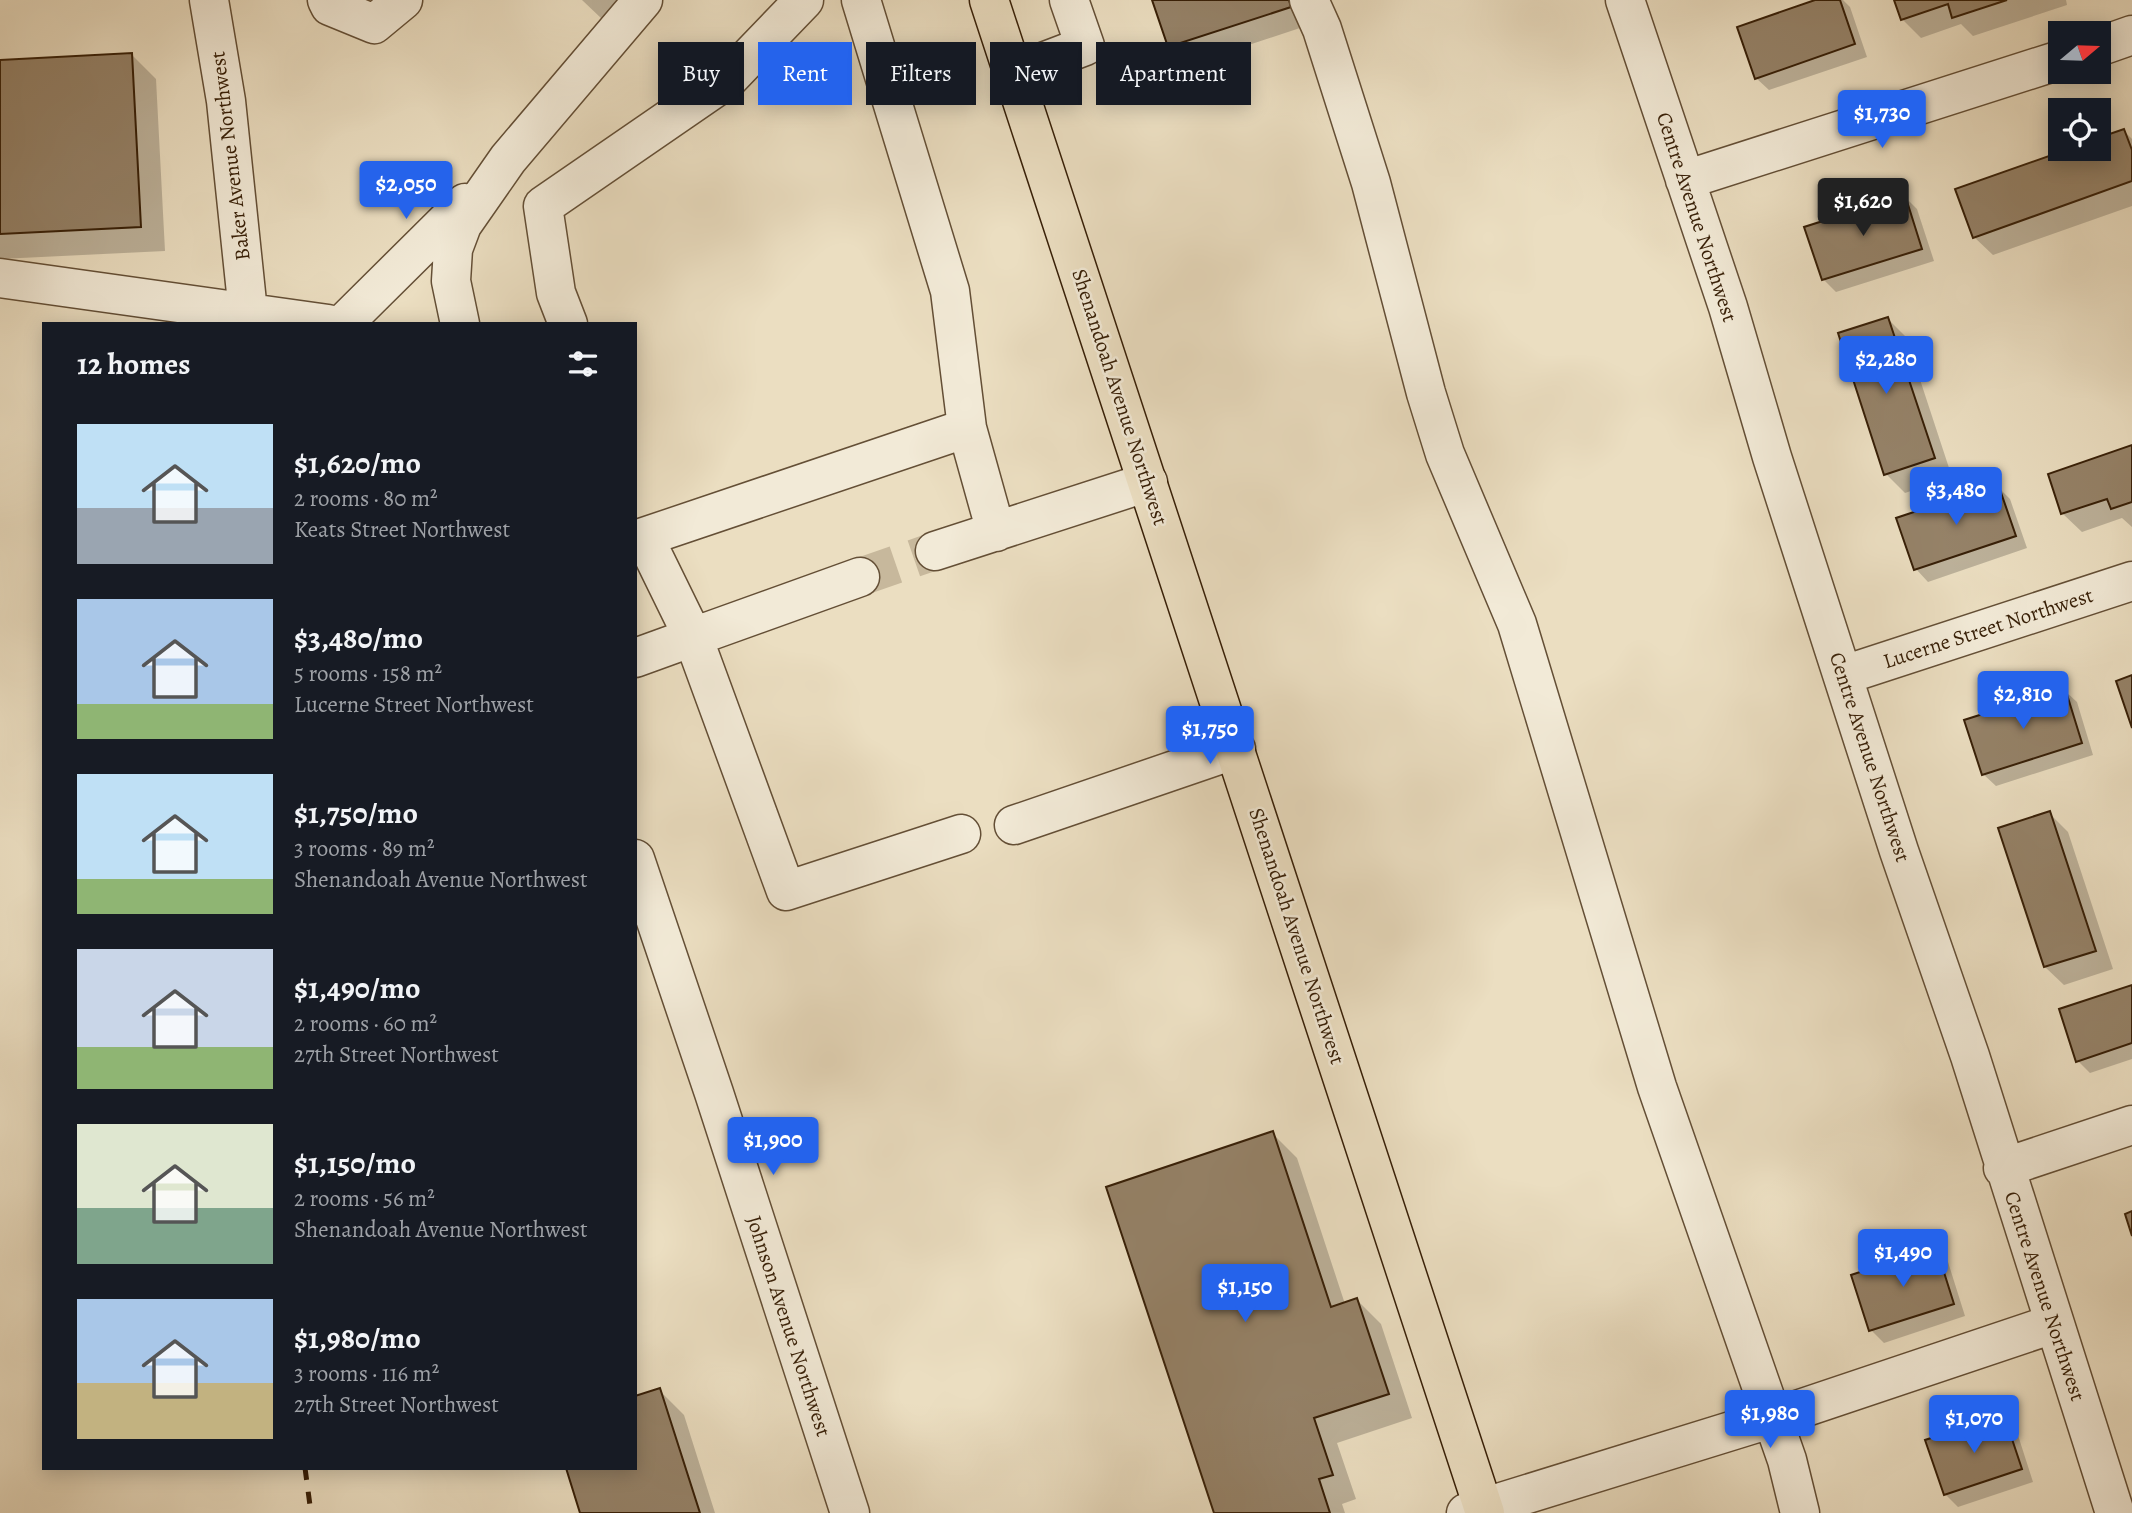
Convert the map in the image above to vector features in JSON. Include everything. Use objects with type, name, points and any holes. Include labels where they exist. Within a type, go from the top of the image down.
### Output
[{"type":"main road","name":"Shenandoah Avenue Northwest","points":[[989,0],[1003,42]]},
{"type":"main road","name":"Shenandoah Avenue Northwest","points":[[1024,105],[1236,749],[1478,1511]]},
{"type":"street","name":"Baker Avenue Northwest","points":[[209,0],[226,101],[248,312]]},
{"type":"street","points":[[327,0],[330,6],[374,24],[403,0]]},
{"type":"street","points":[[345,322],[508,159],[643,0]]},
{"type":"street","points":[[567,322],[556,293],[544,206],[729,78],[804,0]]},
{"type":"street","points":[[860,0],[950,291],[967,428],[996,531]]},
{"type":"street","points":[[1069,0],[1085,46],[1082,47]]},
{"type":"street","points":[[1309,0],[1322,29],[1371,183],[1426,393],[1445,454],[1517,624],[1657,1087],[1773,1418],[1800,1513]]},
{"type":"street","name":"Centre Avenue Northwest","points":[[1625,0],[1899,851],[1970,1056],[2003,1168],[2115,1513]]},
{"type":"street","points":[[2111,42],[2132,35]]},
{"type":"street","points":[[1685,180],[2048,64]]},
{"type":"street","points":[[460,322],[451,281],[453,249],[462,225],[508,159]]},
{"type":"street","points":[[0,278],[315,322]]},
{"type":"street","points":[[961,834],[786,891],[693,636],[640,523],[967,428]]},
{"type":"street","points":[[936,551],[1148,482]]},
{"type":"street","points":[[637,657],[860,577]]},
{"type":"street","name":"Lucerne Street Northwest","points":[[1844,675],[2132,581]]},
{"type":"street","points":[[1014,825],[1236,749]]},
{"type":"street","name":"Johnson Avenue Northwest","points":[[637,865],[715,1093],[850,1513]]},
{"type":"street","points":[[2003,1168],[2132,1125]]},
{"type":"street","points":[[1478,1511],[1773,1418],[2053,1324]]},
{"type":"building","points":[[1152,0],[1289,0],[1291,7],[1183,42],[1166,42]]},
{"type":"building","points":[[1815,0],[1840,0],[1855,44],[1755,79],[1737,27]]},
{"type":"building","points":[[1894,0],[2007,0],[1952,18],[1948,4],[1901,20]]},
{"type":"building","points":[[132,53],[141,227],[0,234],[0,60]]},
{"type":"building","points":[[2124,129],[2132,150],[2132,181],[1973,238],[1955,189],[2048,156],[2048,161],[2111,161],[2111,134]]},
{"type":"building","points":[[1905,195],[1922,249],[1822,280],[1804,227]]},
{"type":"building","points":[[1888,317],[1935,458],[1884,475],[1838,333]]},
{"type":"building","points":[[2132,445],[2132,502],[2111,509],[2107,499],[2061,514],[2048,474]]},
{"type":"building","points":[[1998,484],[2016,536],[1914,570],[1896,518]]},
{"type":"building","points":[[2132,675],[2132,728],[2116,681]]},
{"type":"building","points":[[2065,688],[2082,743],[1982,775],[1964,720]]},
{"type":"building","points":[[2050,811],[2096,951],[2044,967],[1998,828]]},
{"type":"building","points":[[2132,985],[2132,1043],[2076,1062],[2059,1009]]},
{"type":"building","points":[[1273,1131],[1331,1307],[1357,1298],[1389,1394],[1314,1418],[1333,1475],[1319,1479],[1330,1513],[1214,1513],[1106,1187]]},
{"type":"building","points":[[2132,1211],[2132,1236],[2125,1214]]},
{"type":"building","points":[[1936,1247],[1954,1304],[1869,1331],[1851,1275]]},
{"type":"building","points":[[660,1388],[700,1513],[580,1513],[567,1470],[637,1470],[637,1395]]},
{"type":"building","points":[[2004,1415],[2022,1469],[1944,1495],[1925,1440]]},
{"type":"tunnel","points":[[860,577],[935,551]]},
{"type":"railway","points":[[305,1470],[311,1513]]}]
